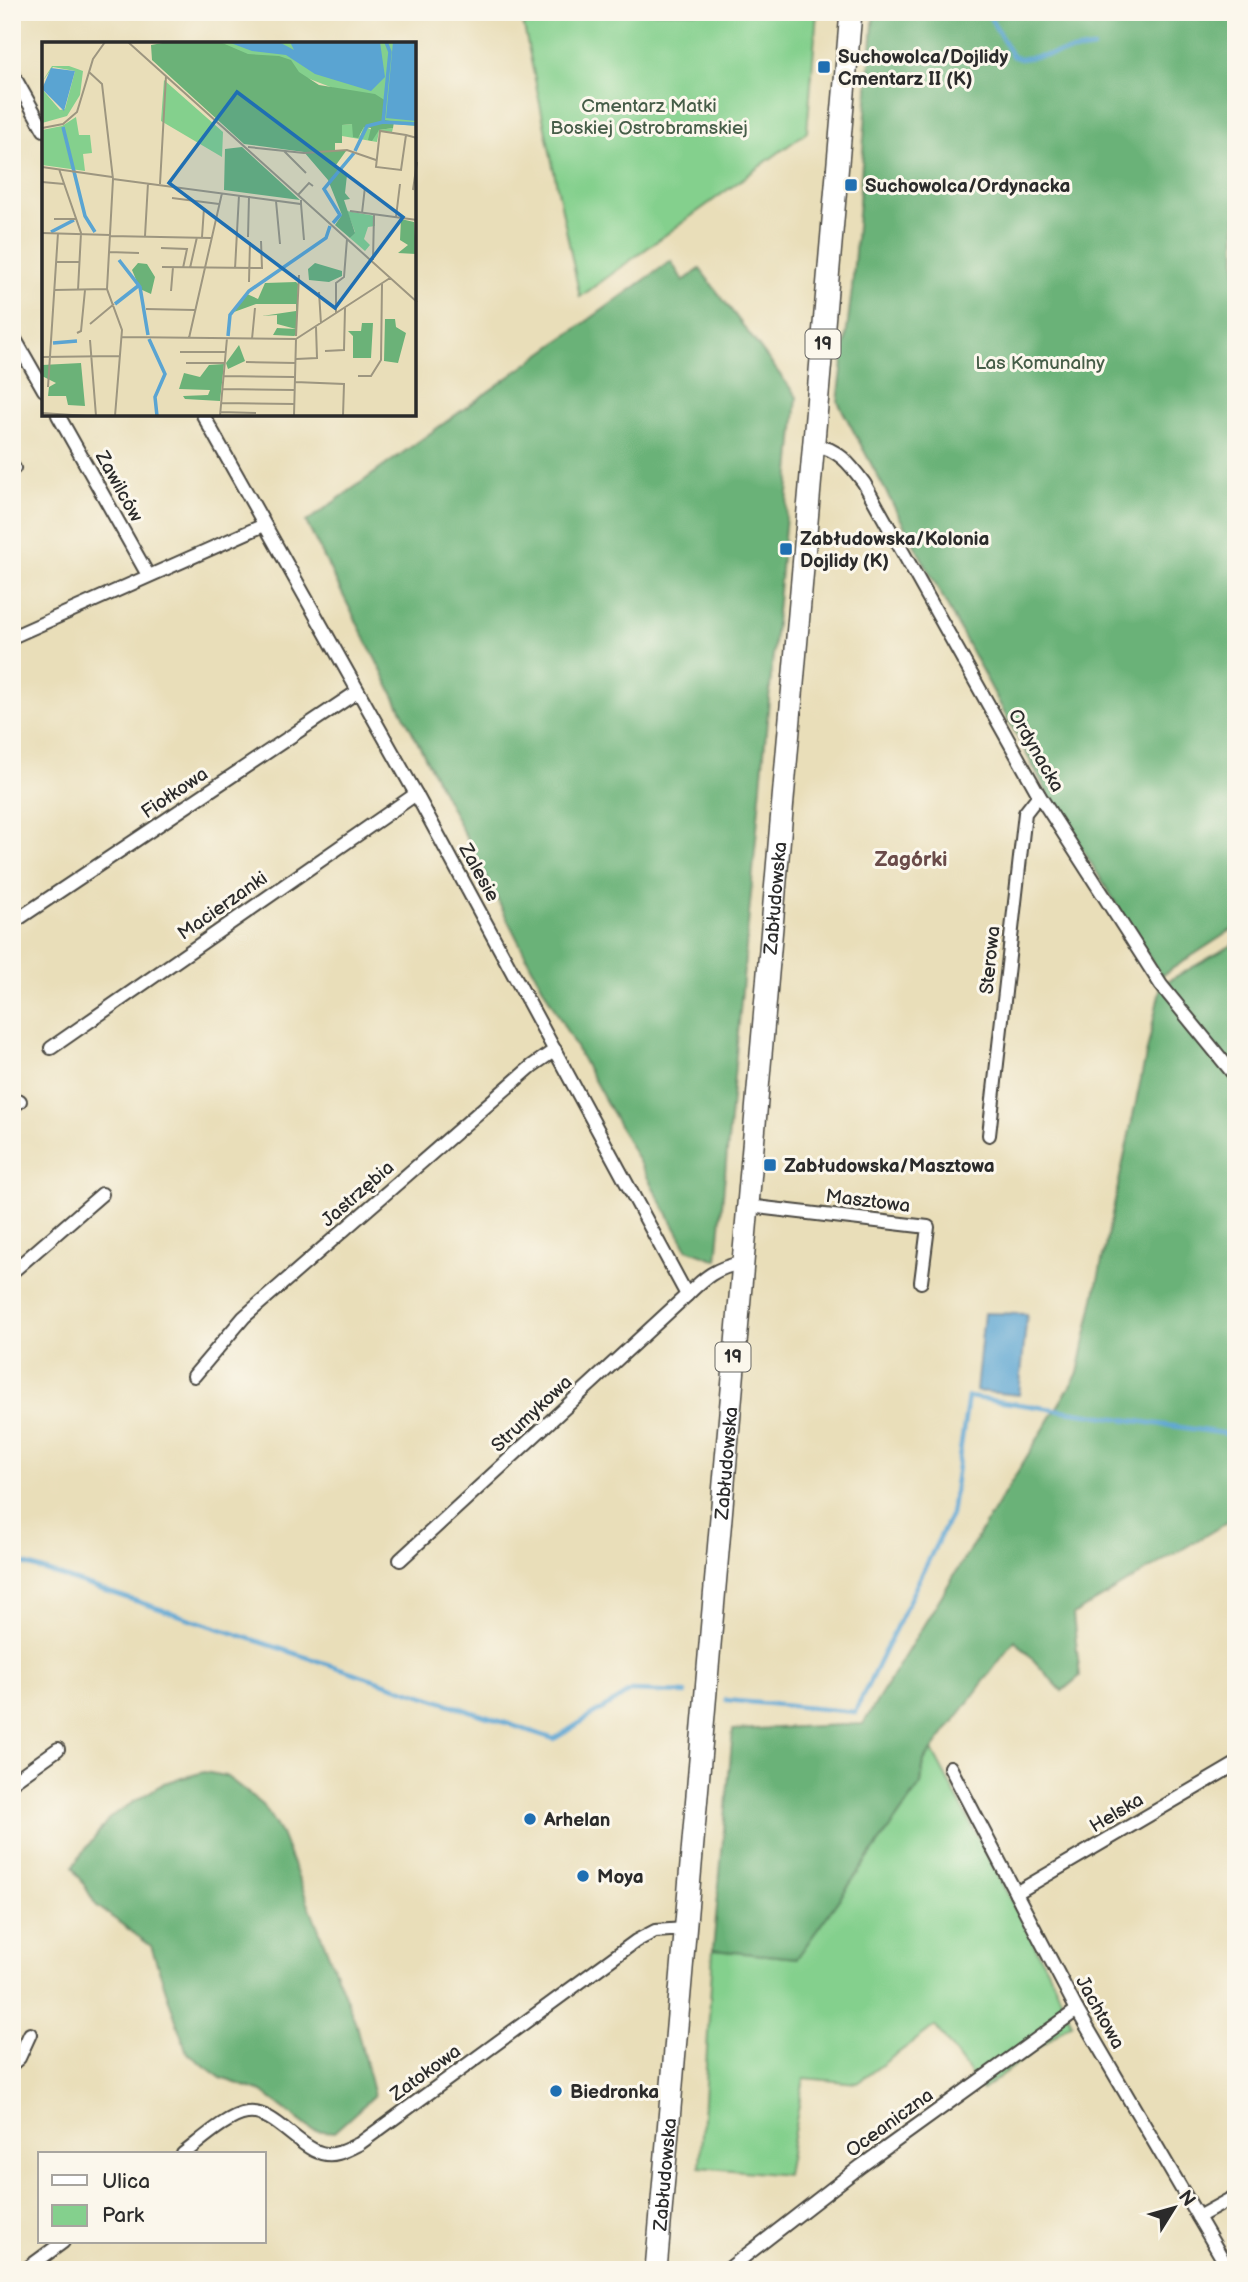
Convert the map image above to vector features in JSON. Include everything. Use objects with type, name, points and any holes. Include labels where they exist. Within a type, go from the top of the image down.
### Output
[{"type":"highway","name":"19","points":[[813,445],[851,12]]},
{"type":"highway","name":"Zabłudowska","points":[[656,2270],[813,445]]},
{"type":"street","points":[[12,73],[42,126]]},
{"type":"street","points":[[12,334],[42,386]]},
{"type":"street","name":"Zawilców","points":[[59,416],[148,575]]},
{"type":"street","name":"Zalesie","points":[[204,416],[416,794],[687,1295]]},
{"type":"street","name":"Ordynacka","points":[[813,445],[826,447],[837,453],[864,483],[1040,795],[1156,977],[1210,1048],[1236,1077]]},
{"type":"street","points":[[12,637],[264,525]]},
{"type":"street","name":"Fiołkowa","points":[[12,923],[357,692]]},
{"type":"street","name":"Macierzanki","points":[[51,1048],[416,794]]},
{"type":"street","name":"Sterowa","points":[[989,1135],[1025,813],[1040,795]]},
{"type":"street","name":"Jastrzębia","points":[[194,1376],[244,1317],[532,1066],[555,1050]]},
{"type":"street","points":[[12,1272],[103,1194]]},
{"type":"street","name":"Masztowa","points":[[748,1206],[928,1227],[921,1282]]},
{"type":"street","points":[[687,1295],[707,1275],[741,1263]]},
{"type":"street","name":"Strumykowa","points":[[401,1560],[687,1295]]},
{"type":"street","points":[[12,1782],[58,1749]]},
{"type":"street","name":"Helska","points":[[1016,1893],[1236,1763]]},
{"type":"street","name":"Jachtowa","points":[[950,1767],[1077,2010],[1228,2270]]},
{"type":"street","name":"Zatokowa","points":[[186,2152],[230,2119],[245,2113],[260,2113],[320,2154],[337,2154],[370,2136],[647,1935],[663,1930],[685,1929]]},
{"type":"street","name":"Oceaniczna","points":[[727,2270],[861,2166],[1077,2010]]},
{"type":"street","points":[[12,2064],[19,2058],[30,2035]]},
{"type":"street","points":[[1198,2217],[1236,2196]]},
{"type":"street","points":[[25,2270],[60,2244]]},
{"type":"green space","name":"Cmentarz Matki Boskiej Ostrobramskiej","points":[[521,12],[817,12],[807,132],[580,297]]},
{"type":"green space","name":"Las Komunalny","points":[[874,12],[1236,12],[1236,927],[1161,976],[1048,794],[838,402],[852,289]]},
{"type":"green space","points":[[671,261],[683,281],[700,269],[797,397],[717,1260],[687,1249],[530,964],[306,522]]},
{"type":"green space","points":[[1236,943],[1236,1517],[1073,1615],[1080,1676],[1062,1691],[1015,1640],[924,1761],[921,1784],[797,1958],[713,1950],[733,1730],[863,1724],[1078,1373],[1161,985]]},
{"type":"green space","points":[[932,1750],[1054,1982],[1072,2023],[982,2090],[935,2026],[857,2083],[804,2078],[786,2175],[700,2167],[713,1950],[797,1958],[921,1784],[924,1762]]},
{"type":"green space","points":[[204,1772],[226,1776],[263,1805],[281,1834],[355,2021],[374,2096],[334,2132],[312,2130],[262,2092],[221,2078],[187,2053],[151,1946],[96,1905],[73,1866],[110,1817],[164,1783]]},
{"type":"water","points":[[984,1313],[1027,1314],[1019,1395],[976,1391]]},
{"type":"waterway","points":[[987,12],[1012,56],[1020,59],[1093,48]]},
{"type":"waterway","points":[[726,1700],[855,1712],[951,1514],[968,1397],[1236,1437]]},
{"type":"waterway","points":[[12,1560],[554,1739],[631,1691],[685,1693]]},
{"type":"place","name":"Suchowolca/Dojlidy Cmentarz II (K)","points":[[824,67]]},
{"type":"place","name":"Suchowolca/Ordynacka","points":[[851,185]]},
{"type":"place","name":"Zabłudowska/Kolonia Dojlidy (K)","points":[[786,549]]},
{"type":"place","name":"Zabłudowska/Masztowa","points":[[770,1165]]},
{"type":"place","name":"Arhelan","points":[[530,1819]]},
{"type":"place","name":"Moya","points":[[583,1876]]},
{"type":"place","name":"Biedronka","points":[[556,2091]]},
{"type":"district","name":"Zagórki","points":[[911,859]]}]
